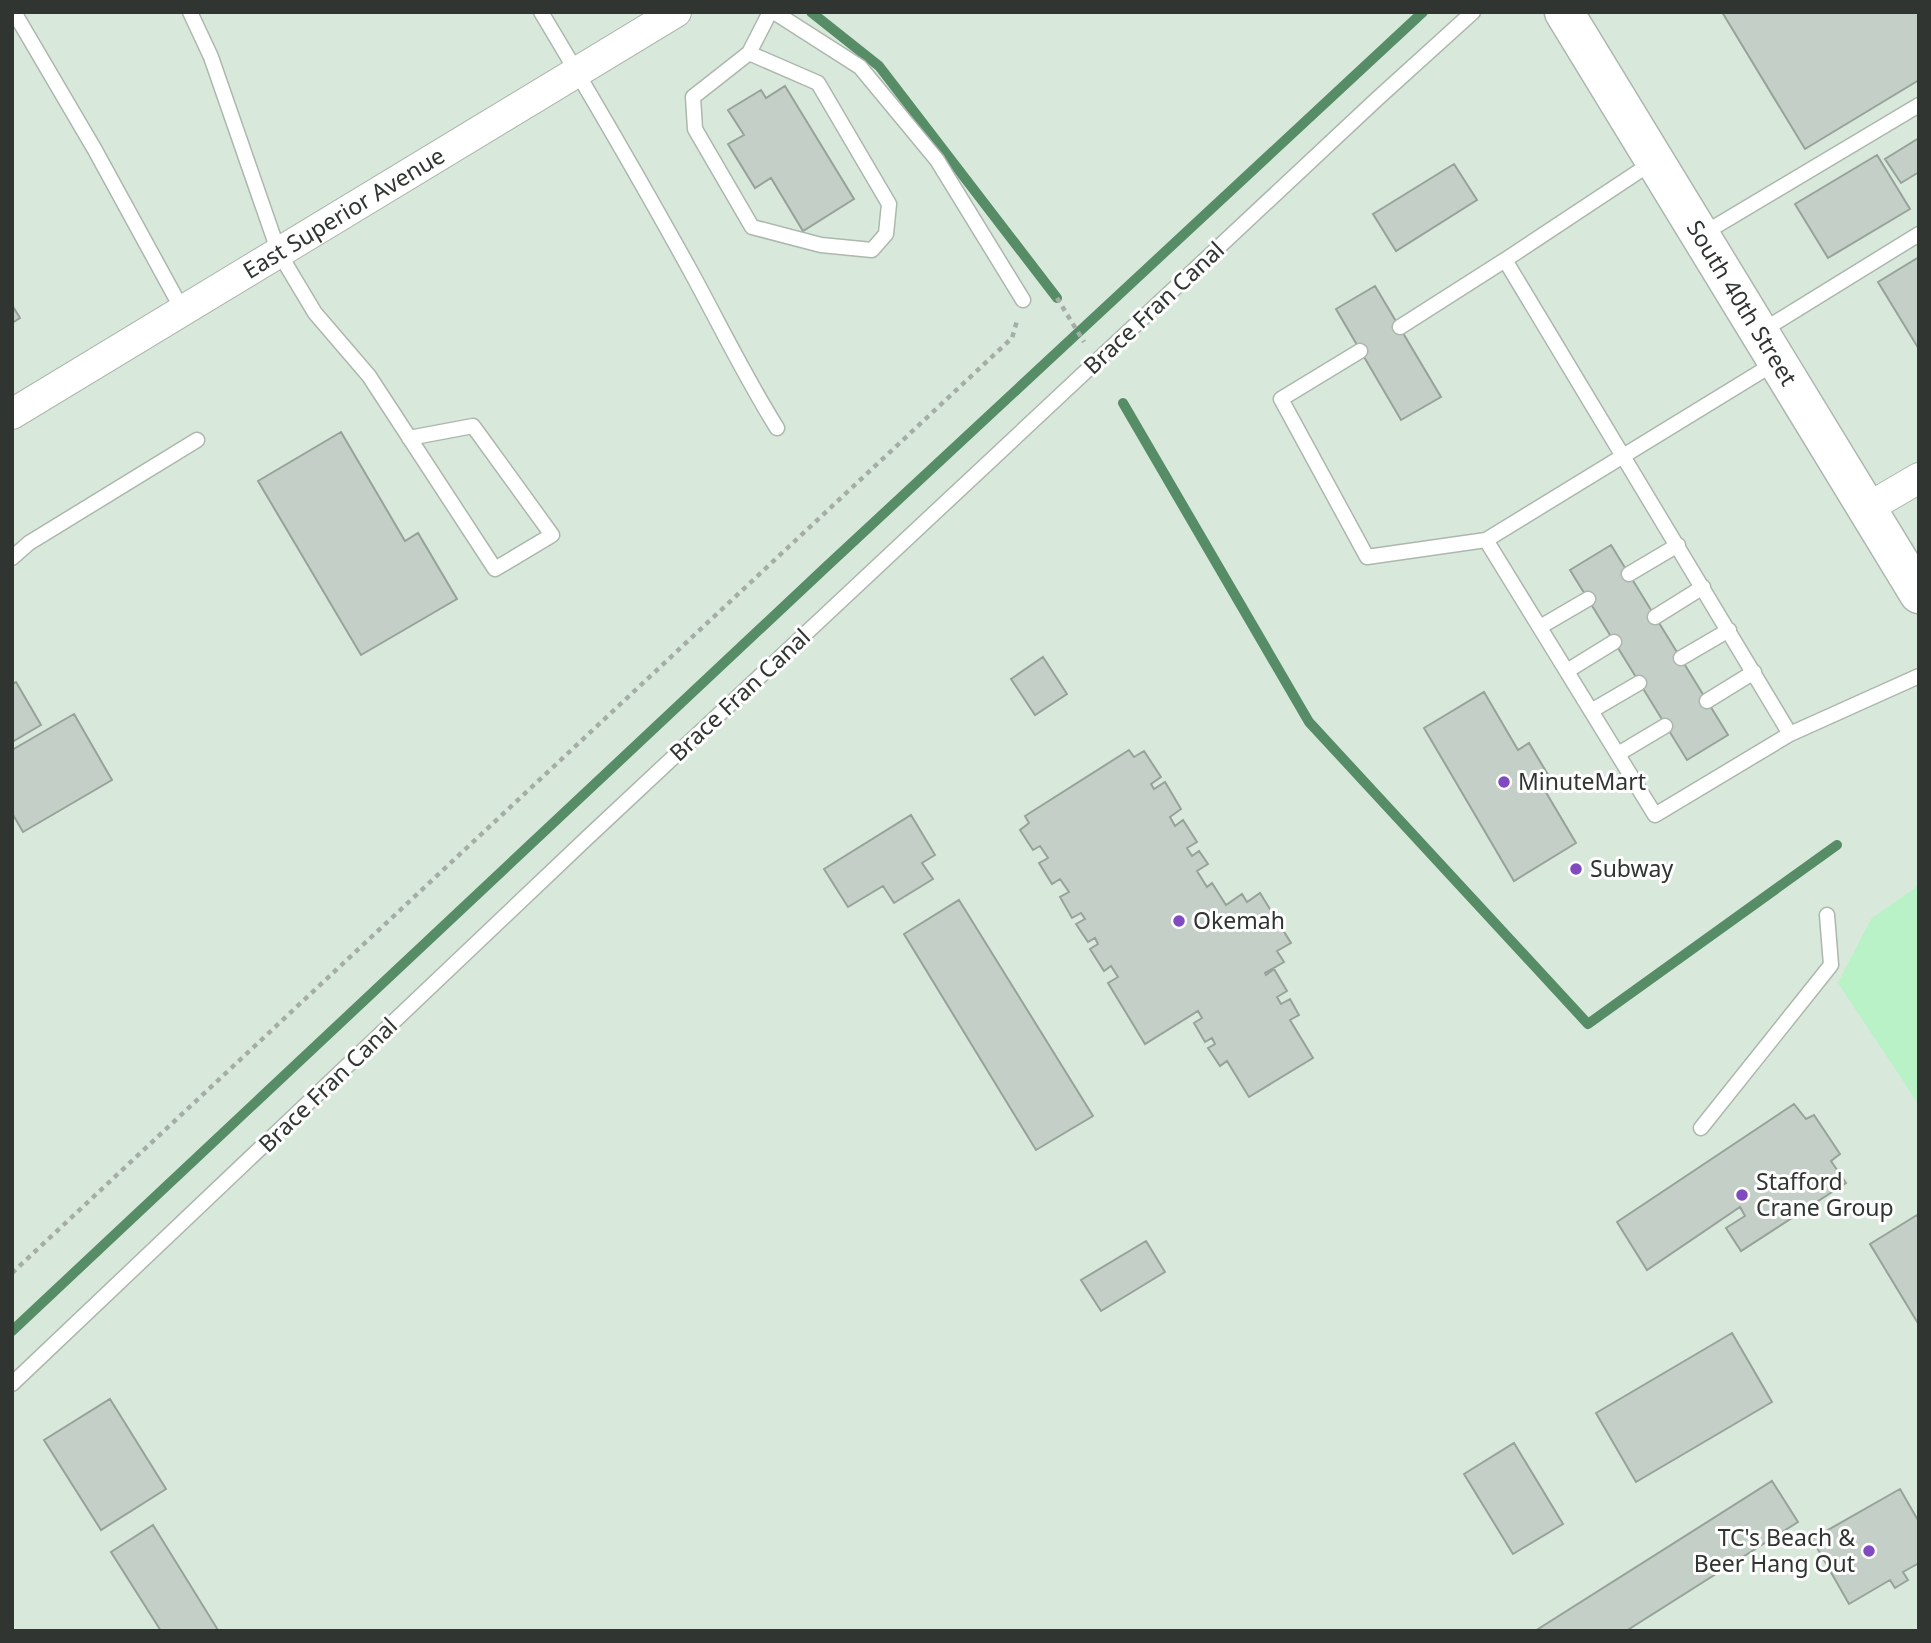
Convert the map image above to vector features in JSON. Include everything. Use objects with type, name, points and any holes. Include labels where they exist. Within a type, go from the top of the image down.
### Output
[{"type":"main road","name":"South 40th Street","points":[[1564,12],[1919,594]]},
{"type":"street","name":"East Superior Avenue","points":[[12,414],[676,12]]},
{"type":"street","points":[[1866,509],[1919,478]]},
{"type":"lane","points":[[14,12],[95,150],[183,311]]},
{"type":"lane","points":[[190,12],[211,57],[279,253],[315,313],[369,376],[409,438],[495,569],[552,535],[472,426],[409,438]]},
{"type":"lane","points":[[541,12],[578,72],[692,273],[749,383],[777,428]]},
{"type":"lane","points":[[749,53],[818,83],[888,204],[886,234],[872,250],[821,245],[752,227],[695,129],[693,97],[749,53],[772,12],[860,67],[937,160],[1023,300]]},
{"type":"lane","name":"Brace Fran Canal","points":[[12,1384],[597,828],[1473,12]]},
{"type":"lane","points":[[1700,236],[1919,105]]},
{"type":"lane","points":[[1400,327],[1655,161]]},
{"type":"lane","points":[[1360,351],[1281,399],[1367,556],[1486,540],[1625,456],[1919,234]]},
{"type":"lane","points":[[1505,260],[1790,734]]},
{"type":"lane","points":[[12,558],[29,543],[197,440]]},
{"type":"lane","points":[[1486,540],[1655,815],[1790,734],[1919,676]]},
{"type":"lane","points":[[1629,574],[1678,545]]},
{"type":"lane","points":[[1655,617],[1703,587]]},
{"type":"lane","points":[[1540,627],[1588,599]]},
{"type":"lane","points":[[1681,658],[1729,630]]},
{"type":"lane","points":[[1567,671],[1614,642]]},
{"type":"lane","points":[[1707,701],[1754,672]]},
{"type":"lane","points":[[1591,710],[1639,682]]},
{"type":"lane","points":[[1618,754],[1665,726]]},
{"type":"lane","points":[[1701,1128],[1831,965],[1827,915]]},
{"type":"path","points":[[1057,298],[1091,352]]},
{"type":"path","points":[[12,1273],[1012,338],[1023,300]]},
{"type":"shaded area","points":[[12,12],[1919,12],[1919,1631],[12,1631]]},
{"type":"green space","points":[[1919,885],[1919,1105],[1838,983],[1871,919]]},
{"type":"building","points":[[1722,12],[1919,12],[1919,80],[1805,149]]},
{"type":"building","points":[[785,86],[854,199],[803,231],[771,178],[755,188],[728,144],[744,135],[728,110],[761,90],[766,98]]},
{"type":"building","points":[[1919,138],[1919,172],[1901,183],[1885,159]]},
{"type":"building","points":[[1877,155],[1910,209],[1828,258],[1795,204]]},
{"type":"building","points":[[1454,164],[1477,200],[1396,251],[1373,214]]},
{"type":"building","points":[[1919,257],[1919,344],[1917,346],[1878,282]]},
{"type":"building","points":[[1375,286],[1441,397],[1401,420],[1336,309]]},
{"type":"building","points":[[12,305],[20,318],[12,323]]},
{"type":"building","points":[[341,432],[405,541],[418,533],[457,599],[361,655],[258,481]]},
{"type":"building","points":[[1611,545],[1728,735],[1687,760],[1570,570]]},
{"type":"building","points":[[1043,657],[1067,694],[1035,715],[1011,679]]},
{"type":"building","points":[[16,682],[41,725],[12,742],[12,684]]},
{"type":"building","points":[[1484,692],[1518,750],[1529,743],[1550,778],[1541,784],[1576,843],[1514,881],[1424,728]]},
{"type":"building","points":[[74,714],[112,780],[23,832],[12,813],[12,750]]},
{"type":"building","name":"Okemah","points":[[1129,750],[1134,757],[1144,751],[1161,777],[1151,784],[1154,789],[1165,782],[1181,809],[1170,817],[1175,826],[1183,820],[1197,842],[1187,848],[1192,856],[1199,851],[1208,864],[1197,871],[1207,887],[1212,883],[1226,905],[1242,894],[1247,902],[1260,893],[1291,943],[1277,951],[1284,962],[1265,973],[1266,975],[1274,969],[1287,991],[1277,997],[1281,1004],[1290,999],[1299,1015],[1290,1020],[1313,1058],[1249,1097],[1227,1061],[1220,1066],[1208,1048],[1215,1044],[1212,1038],[1205,1042],[1194,1023],[1202,1018],[1198,1011],[1145,1044],[1108,983],[1118,977],[1111,966],[1104,971],[1090,949],[1098,944],[1095,938],[1088,942],[1076,924],[1085,919],[1081,913],[1072,918],[1060,897],[1069,892],[1060,879],[1052,884],[1039,863],[1048,858],[1040,846],[1033,850],[1020,830],[1029,823],[1025,816]]},
{"type":"building","points":[[911,815],[935,855],[922,863],[933,879],[894,903],[883,886],[848,907],[824,869]]},
{"type":"building","points":[[959,900],[1093,1116],[1036,1150],[904,934]]},
{"type":"building","name":"Stafford Crane Group","points":[[1794,1104],[1806,1119],[1814,1115],[1840,1154],[1831,1161],[1846,1183],[1741,1251],[1726,1228],[1745,1216],[1740,1207],[1647,1270],[1617,1222]]},
{"type":"building","points":[[1917,1215],[1919,1218],[1919,1325],[1870,1244]]},
{"type":"building","points":[[1146,1241],[1165,1272],[1101,1311],[1081,1280]]},
{"type":"building","points":[[1732,1333],[1772,1402],[1636,1482],[1596,1413]]},
{"type":"building","points":[[110,1399],[166,1489],[101,1530],[44,1440]]},
{"type":"building","points":[[1514,1443],[1563,1524],[1513,1554],[1464,1474]]},
{"type":"building","points":[[1772,1481],[1798,1522],[1626,1631],[1535,1631]]},
{"type":"building","name":"TC's Beach & Beer Hang Out","points":[[1900,1489],[1919,1522],[1919,1563],[1903,1572],[1908,1580],[1895,1588],[1890,1580],[1849,1604],[1812,1539]]},
{"type":"building","points":[[153,1525],[217,1631],[161,1631],[111,1552]]},
{"type":"waterway","points":[[811,12],[879,66],[1057,298]]},
{"type":"waterway","points":[[12,1331],[826,567],[1423,12]]},
{"type":"waterway","points":[[1123,403],[1309,722],[1588,1024],[1837,845]]},
{"type":"place","name":"MinuteMart","points":[[1504,782]]},
{"type":"place","name":"Subway","points":[[1576,869]]},
{"type":"place","name":"Okemah","points":[[1179,921]]},
{"type":"place","name":"Stafford Crane Group","points":[[1742,1195]]},
{"type":"place","name":"TC's Beach & Beer Hang Out","points":[[1869,1551]]}]
